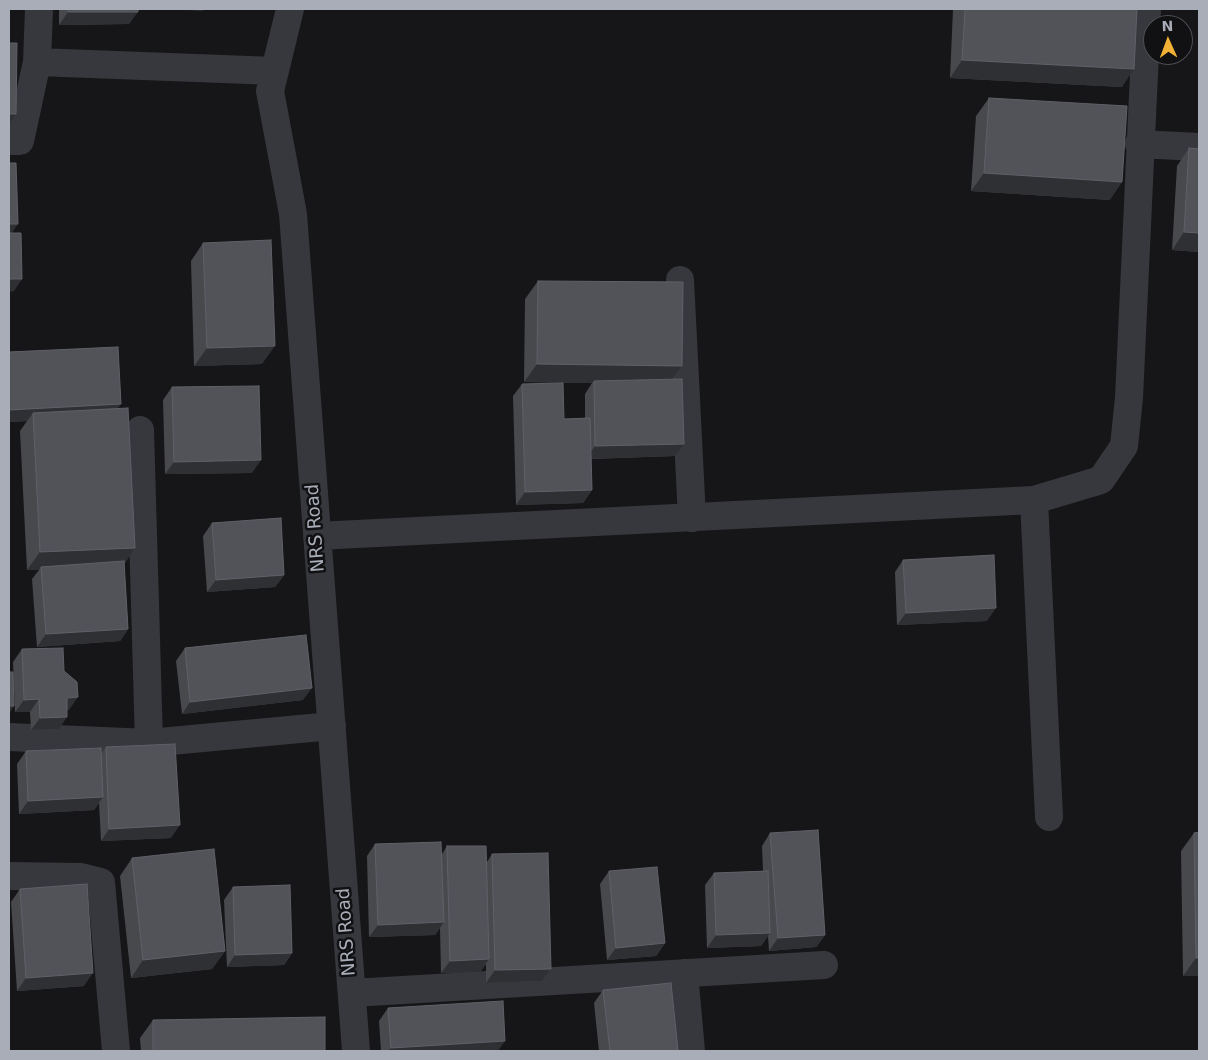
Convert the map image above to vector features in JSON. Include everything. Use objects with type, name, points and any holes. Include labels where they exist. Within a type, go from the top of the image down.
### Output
[{"type":"street","points":[[9,141],[20,141],[37,62],[39,9]]},
{"type":"street","name":"NRS Road","points":[[290,9],[270,91],[293,214],[356,1051]]},
{"type":"street","points":[[317,536],[1034,500],[1101,480],[1124,446],[1129,398],[1139,144],[1147,9]]},
{"type":"street","points":[[37,62],[274,71]]},
{"type":"street","points":[[1139,144],[1199,147]]},
{"type":"street","points":[[680,280],[692,518]]},
{"type":"street","points":[[140,430],[149,743]]},
{"type":"street","points":[[1034,500],[1049,817]]},
{"type":"street","points":[[9,737],[149,743],[332,726]]},
{"type":"street","points":[[9,876],[81,877],[101,882],[116,1051]]},
{"type":"street","points":[[352,993],[824,965]]},
{"type":"street","points":[[684,973],[692,1051]]},
{"type":"building","points":[[68,9],[138,9],[138,12],[68,12]]},
{"type":"building","points":[[965,9],[1137,9],[1134,69],[962,60]]},
{"type":"building","points":[[9,43],[17,43],[16,114],[9,114]]},
{"type":"building","points":[[989,98],[1127,106],[1122,182],[984,173]]},
{"type":"building","points":[[1189,148],[1199,149],[1199,233],[1184,232]]},
{"type":"building","points":[[9,163],[16,163],[18,224],[9,224]]},
{"type":"building","points":[[9,233],[21,233],[22,279],[9,279]]},
{"type":"building","points":[[271,240],[275,346],[207,348],[203,243]]},
{"type":"building","points":[[538,281],[683,282],[682,366],[537,364]]},
{"type":"building","points":[[118,347],[121,404],[9,410],[9,352]]},
{"type":"building","points":[[682,379],[684,444],[595,446],[594,381]]},
{"type":"building","points":[[563,383],[564,419],[590,418],[592,490],[525,492],[522,384]]},
{"type":"building","points":[[259,386],[261,460],[174,462],[172,387]]},
{"type":"building","points":[[128,408],[135,548],[40,552],[33,413]]},
{"type":"building","points":[[281,518],[284,575],[216,580],[212,523]]},
{"type":"building","points":[[994,555],[996,608],[906,613],[903,560]]},
{"type":"building","points":[[124,561],[128,629],[46,634],[41,567]]},
{"type":"building","points":[[306,635],[312,688],[190,702],[185,648]]},
{"type":"building","points":[[63,648],[64,671],[77,682],[78,697],[67,698],[67,717],[40,718],[39,699],[24,700],[22,649]]},
{"type":"building","points":[[9,672],[13,672],[14,706],[9,706]]},
{"type":"building","points":[[175,744],[180,825],[109,829],[106,747]]},
{"type":"building","points":[[101,748],[103,797],[28,801],[26,751]]},
{"type":"building","points":[[818,830],[825,935],[778,938],[770,833]]},
{"type":"building","points":[[1199,832],[1199,958],[1196,958],[1194,833]]},
{"type":"building","points":[[441,842],[444,922],[378,925],[375,844]]},
{"type":"building","points":[[447,846],[486,846],[489,959],[450,961]]},
{"type":"building","points":[[214,849],[225,951],[143,960],[132,858]]},
{"type":"building","points":[[548,853],[551,969],[495,970],[492,854]]},
{"type":"building","points":[[657,867],[665,943],[616,948],[609,871]]},
{"type":"building","points":[[768,871],[770,933],[716,935],[714,873]]},
{"type":"building","points":[[87,884],[93,973],[26,978],[20,889]]},
{"type":"building","points":[[290,885],[292,953],[235,955],[233,887]]},
{"type":"building","points":[[671,983],[678,1050],[610,1051],[603,990]]},
{"type":"building","points":[[503,1001],[505,1041],[391,1048],[388,1008]]},
{"type":"building","points":[[325,1017],[325,1051],[153,1051],[153,1020]]}]
